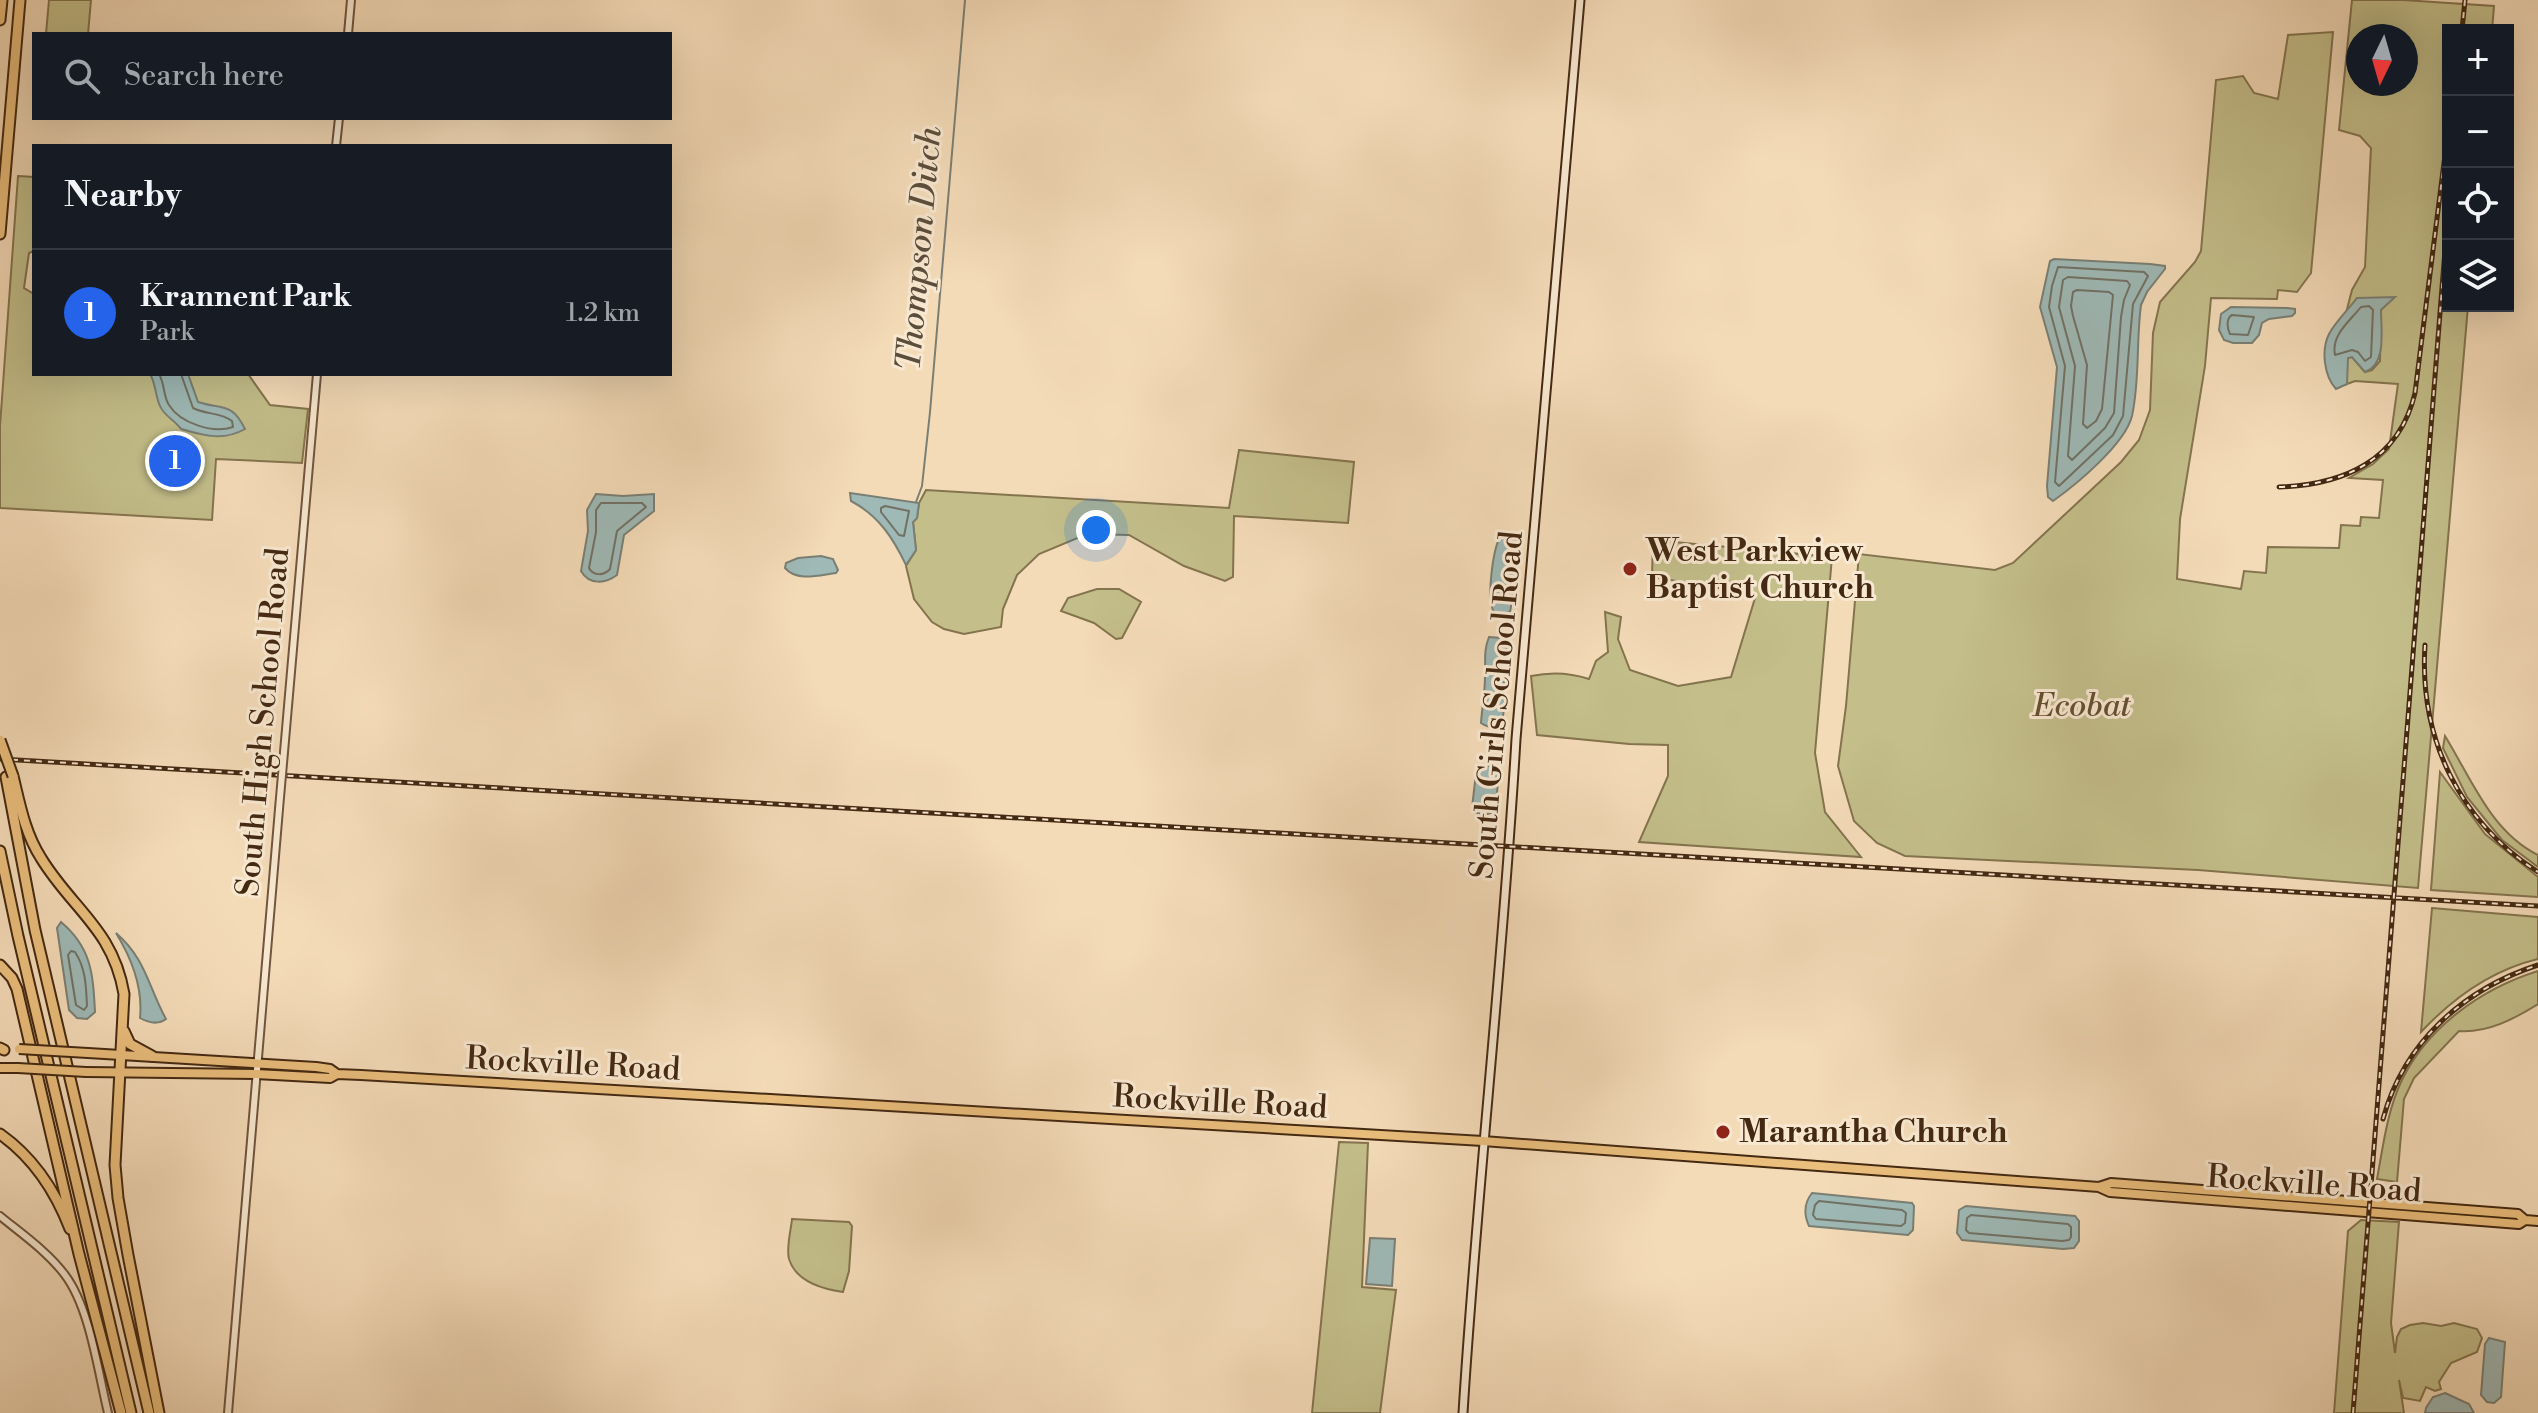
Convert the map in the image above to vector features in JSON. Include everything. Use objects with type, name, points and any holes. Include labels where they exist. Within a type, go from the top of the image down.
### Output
[{"type":"highway","points":[[0,20],[2,0]]},
{"type":"highway","points":[[0,234],[20,0]]},
{"type":"highway","points":[[0,738],[23,821],[41,859],[98,929],[118,967],[124,994],[115,1165],[118,1198],[159,1413]]},
{"type":"highway","points":[[9,776],[30,909],[149,1413]]},
{"type":"highway","points":[[0,851],[131,1413]]},
{"type":"highway","points":[[0,965],[17,989],[79,1254],[121,1413]]},
{"type":"highway","points":[[122,1024],[130,1044],[152,1056]]},
{"type":"highway","points":[[0,1134],[26,1155],[47,1180],[79,1254]]},
{"type":"main road","name":"South Girls School Road","points":[[1463,1413],[1483,1141],[1510,847],[1516,739],[1580,0]]},
{"type":"main road","name":"Rockville Road","points":[[1,1049],[316,1067],[330,1069],[337,1074],[1483,1141],[2099,1187],[2111,1183],[2518,1214],[2525,1220],[2538,1221]]},
{"type":"main road","name":"Rockville Road","points":[[0,1068],[330,1078],[337,1074]]},
{"type":"street","points":[[348,32],[351,0]]},
{"type":"street","points":[[336,144],[339,120]]},
{"type":"street","name":"South High School Road","points":[[228,1413],[317,376]]},
{"type":"street","points":[[0,1216],[50,1258],[74,1288],[84,1314],[108,1413]]},
{"type":"green space","points":[[49,0],[91,0],[88,32],[46,32]]},
{"type":"green space","name":"Ecobat","points":[[2352,0],[2494,6],[2492,24],[2442,24],[2442,312],[2467,312],[2418,888],[2198,870],[1905,856],[1877,843],[1854,821],[1838,766],[1859,554],[1995,570],[2013,563],[2121,462],[2139,440],[2150,410],[2153,333],[2160,302],[2201,251],[2216,80],[2243,76],[2254,93],[2278,99],[2288,35],[2333,32],[2311,273],[2297,292],[2278,290],[2277,299],[2211,298],[2205,366],[2180,519],[2177,579],[2241,589],[2244,571],[2266,573],[2268,547],[2339,548],[2341,525],[2360,526],[2361,517],[2379,518],[2383,480],[2349,478],[2373,464],[2389,449],[2398,384],[2355,381],[2347,384],[2347,358],[2352,357],[2365,372],[2372,370],[2380,361],[2381,310],[2357,298],[2346,313],[2352,290],[2365,267],[2371,148],[2360,136],[2339,130],[2346,60],[2346,96],[2418,96],[2418,24],[2350,24]]},
{"type":"green space","points":[[18,176],[32,177],[32,252],[29,253],[24,288],[32,293],[32,376],[249,376],[270,405],[308,409],[302,463],[216,459],[212,520],[0,508],[0,426]]},
{"type":"green space","points":[[1239,450],[1354,462],[1348,523],[1234,516],[1233,577],[1225,581],[1184,566],[1129,535],[1087,534],[1039,554],[1017,575],[1003,609],[1001,627],[964,634],[932,622],[914,599],[906,566],[916,550],[913,522],[926,490],[1229,508]]},
{"type":"green space","points":[[1653,540],[1832,557],[1815,753],[1825,812],[1861,857],[1639,842],[1668,776],[1668,745],[1537,735],[1531,676],[1560,674],[1589,679],[1596,661],[1608,652],[1605,612],[1621,617],[1618,639],[1630,670],[1678,686],[1731,677],[1755,598],[1736,591],[1652,577]]},
{"type":"green space","points":[[1097,589],[1119,589],[1141,602],[1122,638],[1116,639],[1094,623],[1061,611],[1068,598]]},
{"type":"green space","points":[[2445,736],[2484,803],[2507,833],[2538,855],[2538,867],[2502,840],[2467,797],[2443,748]]},
{"type":"green space","points":[[2440,772],[2485,834],[2538,877],[2538,897],[2431,890]]},
{"type":"green space","points":[[2432,908],[2538,917],[2538,959],[2505,970],[2474,987],[2421,1032]]},
{"type":"green space","points":[[2538,971],[2538,1004],[2490,1027],[2459,1031],[2414,1078],[2404,1099],[2397,1182],[2377,1179],[2396,1093],[2425,1044],[2441,1027],[2476,1000]]},
{"type":"green space","points":[[1339,1142],[1368,1143],[1362,1287],[1396,1290],[1380,1413],[1312,1413]]},
{"type":"green space","points":[[792,1219],[849,1222],[852,1226],[849,1271],[843,1292],[811,1283],[792,1267],[788,1250]]},
{"type":"green space","points":[[2361,1220],[2399,1222],[2391,1323],[2395,1353],[2401,1329],[2410,1325],[2423,1323],[2441,1326],[2454,1323],[2477,1329],[2482,1338],[2477,1352],[2451,1363],[2439,1382],[2441,1389],[2435,1391],[2426,1387],[2420,1401],[2403,1398],[2399,1380],[2404,1413],[2334,1413],[2348,1231]]},
{"type":"water","points":[[2050,261],[2150,264],[2165,266],[2165,269],[2141,305],[2136,389],[2128,427],[2099,463],[2053,501],[2048,497],[2047,486],[2057,367],[2040,307]]},
{"type":"water","points":[[2395,297],[2381,310],[2381,346],[2377,362],[2365,372],[2352,357],[2348,358],[2347,384],[2336,389],[2325,363],[2325,348],[2332,329],[2357,298]]},
{"type":"water","points":[[2231,307],[2287,308],[2295,309],[2295,313],[2262,323],[2259,335],[2252,343],[2233,343],[2224,340],[2219,330],[2221,314]]},
{"type":"water","points":[[151,376],[189,376],[198,402],[226,408],[236,415],[245,429],[230,435],[214,436],[181,429],[162,409]]},
{"type":"water","points":[[850,493],[919,503],[917,518],[913,522],[916,550],[906,565],[884,528],[851,501]]},
{"type":"water","points":[[596,494],[654,494],[654,511],[624,535],[617,575],[598,582],[588,579],[581,571],[588,531],[587,510]]},
{"type":"water","points":[[1507,533],[1515,534],[1519,539],[1510,612],[1502,614],[1494,612],[1491,586],[1497,543]]},
{"type":"water","points":[[821,556],[833,559],[838,570],[836,573],[802,576],[785,568],[786,563],[798,558]]},
{"type":"water","points":[[1489,637],[1501,638],[1508,652],[1503,717],[1496,727],[1481,723],[1485,652]]},
{"type":"water","points":[[1494,766],[1499,773],[1495,812],[1483,815],[1475,813],[1472,808],[1477,768]]},
{"type":"water","points":[[61,922],[79,942],[89,963],[95,1012],[87,1019],[77,1018],[69,1010],[57,928]]},
{"type":"water","points":[[116,933],[140,963],[166,1019],[163,1021],[153,1023],[140,1018],[140,996],[135,974]]},
{"type":"water","points":[[1812,1193],[1912,1203],[1913,1230],[1908,1235],[1809,1226],[1806,1209]]},
{"type":"water","points":[[1966,1206],[2075,1216],[2079,1221],[2079,1241],[2074,1248],[2063,1249],[1962,1240],[1957,1233],[1959,1210]]},
{"type":"water","points":[[1370,1238],[1395,1239],[1392,1286],[1366,1284]]},
{"type":"water","points":[[2489,1338],[2505,1342],[2501,1397],[2494,1403],[2487,1402],[2481,1395],[2485,1344]]},
{"type":"water","points":[[2445,1393],[2469,1404],[2474,1413],[2425,1413],[2433,1397]]},
{"type":"waterway","name":"Thompson Ditch","points":[[916,502],[922,486],[930,412],[965,0]]},
{"type":"railway","points":[[2463,24],[2465,0]]},
{"type":"railway","points":[[2279,487],[2325,481],[2365,465],[2396,436],[2407,416],[2415,393],[2443,168]]},
{"type":"railway","points":[[2353,1413],[2446,240]]},
{"type":"railway","points":[[2425,645],[2429,713],[2437,744],[2450,774],[2486,828],[2538,872]]},
{"type":"railway","points":[[0,759],[2538,906]]},
{"type":"railway","points":[[2383,1119],[2406,1066],[2441,1022],[2486,988],[2538,965]]},
{"type":"place","name":"Krannent Park","points":[[175,461]]},
{"type":"place","name":"West Parkview Baptist Church","points":[[1630,569]]},
{"type":"place","name":"Marantha Church","points":[[1723,1132]]}]
